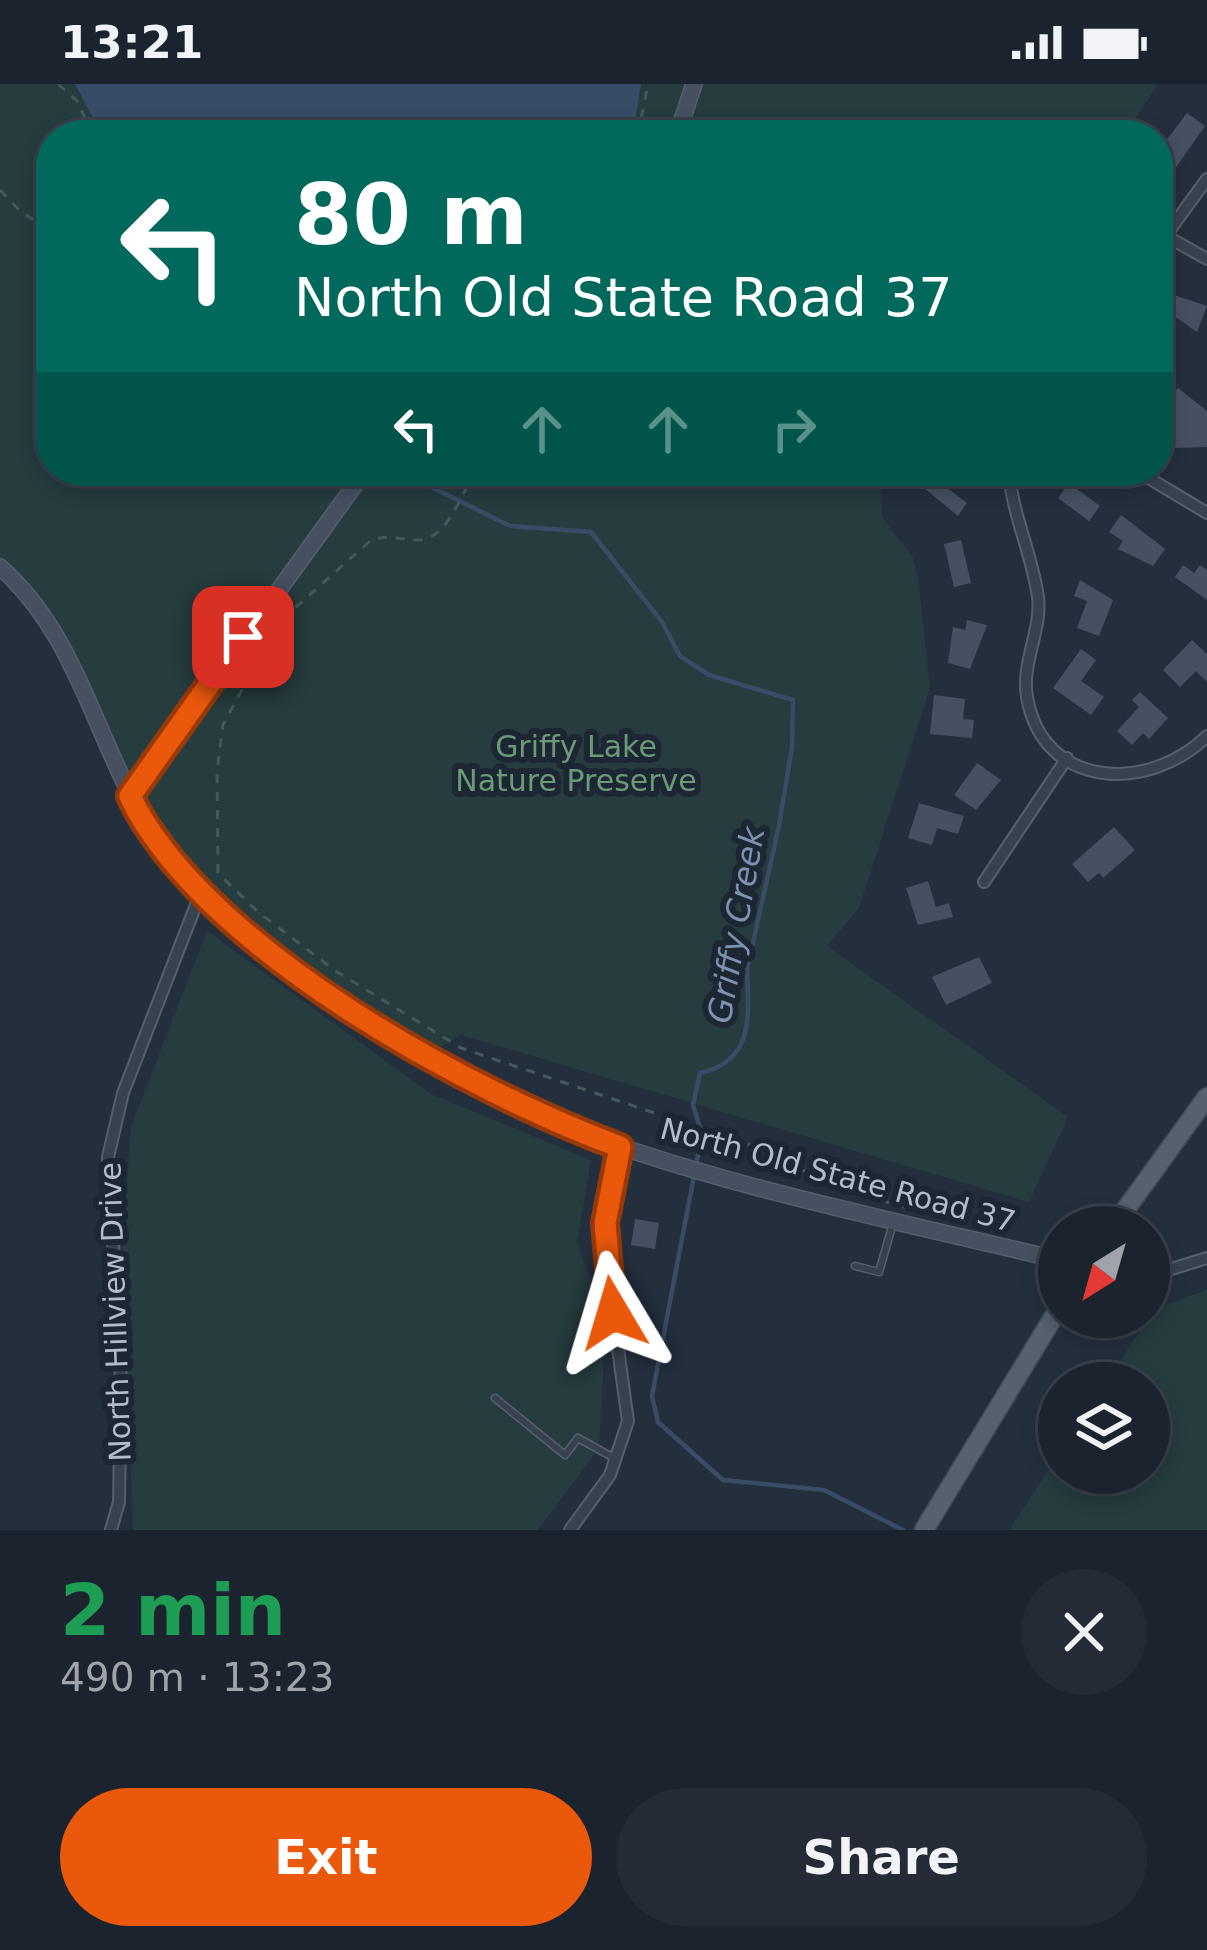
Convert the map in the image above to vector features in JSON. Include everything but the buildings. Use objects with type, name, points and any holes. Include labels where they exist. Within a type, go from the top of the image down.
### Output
[{"type":"main road","points":[[1128,1206],[1207,1097]]},
{"type":"main road","points":[[924,1530],[1041,1338]]},
{"type":"street","points":[[682,120],[694,84]]},
{"type":"street","points":[[1173,226],[1207,179]]},
{"type":"street","points":[[1173,245],[1207,259]]},
{"type":"street","points":[[130,796],[354,486]]},
{"type":"street","points":[[1012,486],[1038,602],[1026,695],[1044,734],[1066,758],[1100,772],[1144,773],[1172,765],[1207,736]]},
{"type":"street","points":[[1161,486],[1207,513]]},
{"type":"street","name":"North Old State Road 37","points":[[0,567],[39,605],[61,636],[130,796],[151,834],[201,892],[296,969],[424,1058],[516,1106],[620,1147],[1038,1256]]},
{"type":"street","points":[[984,881],[1066,758]]},
{"type":"street","name":"North Hillview Drive","points":[[111,1530],[119,1502],[121,1378],[108,1157],[123,1093],[201,892]]},
{"type":"street","points":[[570,1530],[617,1460],[628,1421],[605,1223],[620,1147]]},
{"type":"street","points":[[1170,1269],[1207,1258]]},
{"type":"lane","points":[[855,1266],[879,1271],[894,1220]]},
{"type":"lane","points":[[494,1397],[565,1454],[578,1438],[617,1460]]},
{"type":"path","points":[[58,84],[77,101],[86,120]]},
{"type":"path","points":[[641,120],[648,84]]},
{"type":"path","points":[[0,190],[36,221]]},
{"type":"path","points":[[467,486],[430,538],[382,536],[353,552],[278,622],[218,740],[218,873],[293,940],[418,1027],[512,1069],[711,1132],[779,1156],[840,1188],[919,1212]]},
{"type":"green space","name":"Griffy Lake Nature Preserve","points":[[0,84],[1158,84],[1135,120],[36,120],[36,486],[881,486],[882,517],[913,558],[918,578],[930,688],[859,908],[827,946],[1068,1117],[1029,1202],[461,1035],[422,1058],[201,892],[150,834],[61,636],[0,567]]},
{"type":"green space","points":[[207,931],[431,1094],[591,1160],[577,1243],[606,1322],[599,1448],[538,1530],[133,1530],[122,1248],[131,1127]]},
{"type":"green space","points":[[1207,1290],[1207,1530],[1009,1530],[1038,1486],[1038,1494],[1170,1494],[1170,1362],[1120,1362],[1135,1338],[1170,1338],[1170,1303]]},
{"type":"water","points":[[75,84],[641,84],[635,120],[94,120]]},
{"type":"waterway","name":"Griffy Creek","points":[[429,486],[510,526],[591,532],[662,622],[680,656],[709,675],[793,700],[792,747],[779,826],[747,970],[744,1035],[730,1058],[700,1073],[693,1105],[702,1134],[652,1396],[658,1422],[723,1480],[824,1490],[903,1530]]},
{"type":"route","points":[[243,637],[130,796],[137,810],[151,834],[201,892],[347,1006],[424,1058],[482,1089],[620,1147],[605,1223],[613,1313]]}]
